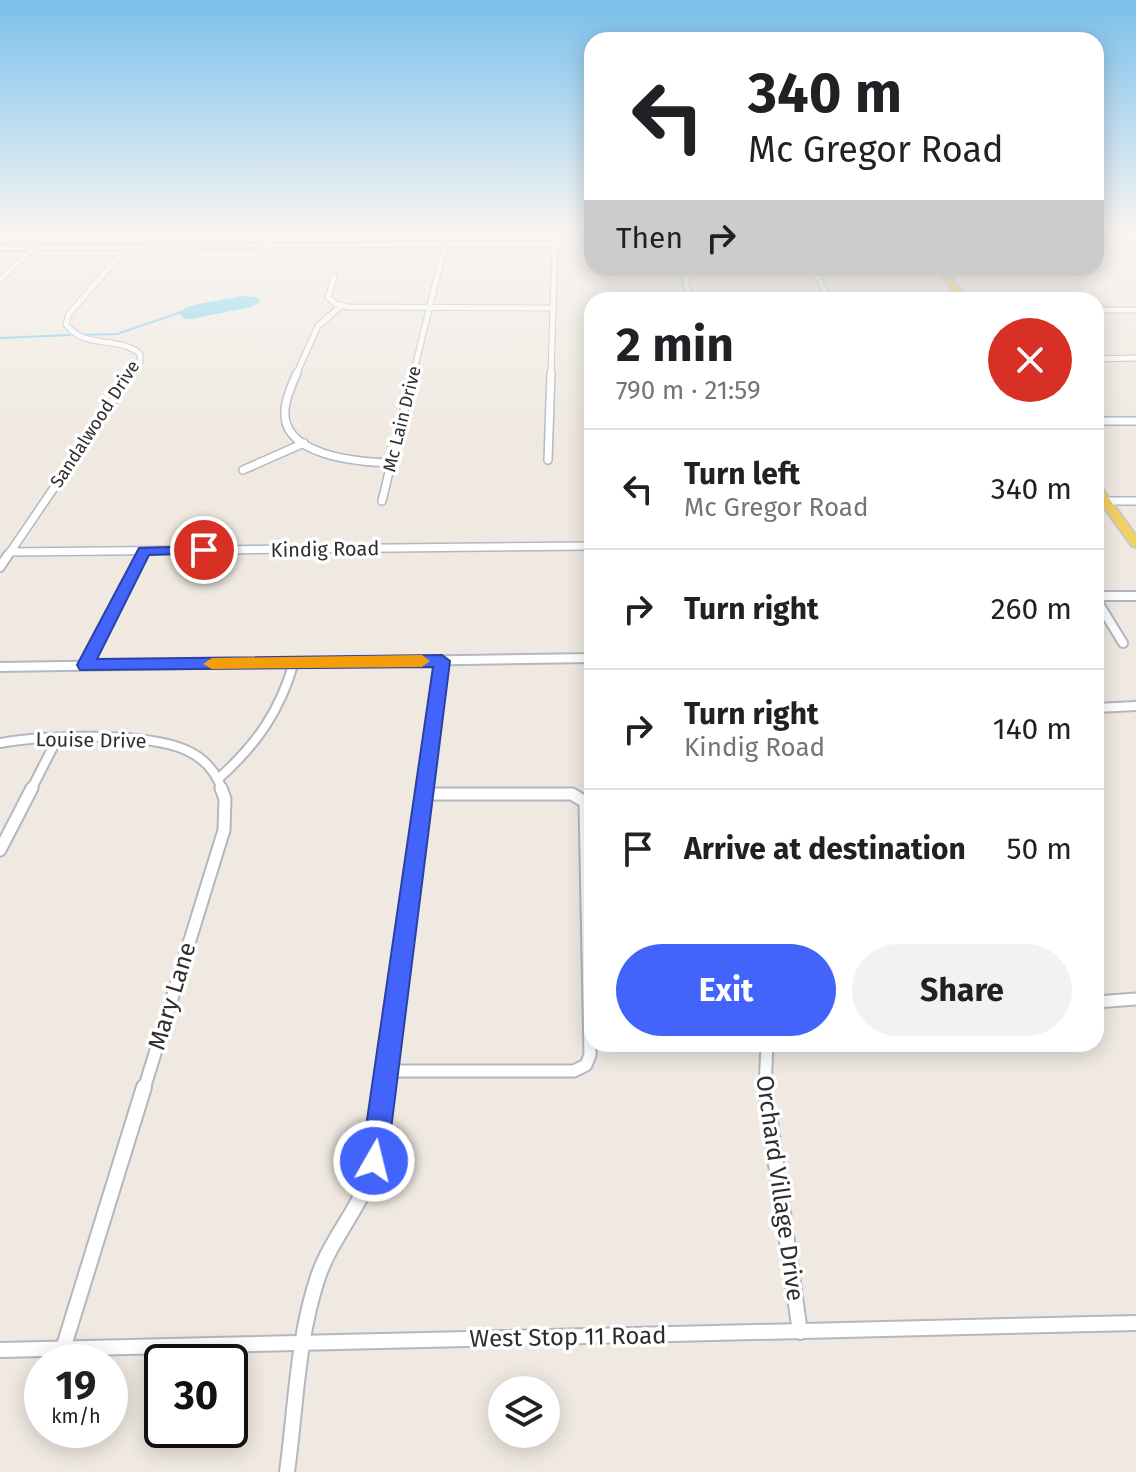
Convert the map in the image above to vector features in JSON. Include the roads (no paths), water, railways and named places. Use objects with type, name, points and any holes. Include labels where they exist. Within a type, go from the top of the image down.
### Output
[{"type":"main road","points":[[1104,498],[1136,544]]},
{"type":"street","name":"Sandalwood Drive","points":[[0,567],[140,362],[140,354],[132,346],[82,338],[70,332],[66,324],[69,314],[80,302]]},
{"type":"street","points":[[336,302],[342,305],[553,308]]},
{"type":"street","name":"Mc Lain Drive","points":[[382,501],[431,302]]},
{"type":"street","points":[[548,460],[553,302]]},
{"type":"street","points":[[342,305],[319,324],[285,405],[286,424],[304,443],[334,457],[391,463]]},
{"type":"street","points":[[1104,310],[1136,310]]},
{"type":"street","points":[[1104,359],[1136,358]]},
{"type":"street","points":[[1104,421],[1136,421]]},
{"type":"street","points":[[243,470],[304,443]]},
{"type":"street","points":[[1106,501],[1136,501]]},
{"type":"street","name":"Kindig Road","points":[[10,552],[584,546]]},
{"type":"street","points":[[86,665],[144,551]]},
{"type":"street","points":[[1104,598],[1136,596]]},
{"type":"street","points":[[1104,611],[1123,643]]},
{"type":"street","points":[[0,667],[584,658]]},
{"type":"street","points":[[287,1472],[305,1343],[320,1271],[361,1202],[369,1181],[442,661]]},
{"type":"street","points":[[219,778],[250,751],[268,728],[281,705],[294,662]]},
{"type":"street","points":[[1104,708],[1136,706]]},
{"type":"street","points":[[0,850],[57,739]]},
{"type":"street","name":"Louise Drive","points":[[0,743],[57,739],[145,739],[171,744],[196,754],[219,778]]},
{"type":"street","name":"Mary Lane","points":[[65,1344],[224,830],[227,810],[219,778]]},
{"type":"street","points":[[424,794],[572,794],[584,801]]},
{"type":"street","points":[[1104,1001],[1136,999]]},
{"type":"street","points":[[386,1071],[574,1071],[586,1065],[590,1052]]},
{"type":"street","name":"Orchard Village Drive","points":[[766,1052],[764,1076],[800,1332]]},
{"type":"street","name":"West Stop 11 Road","points":[[128,1347],[1136,1323]]},
{"type":"street","name":"West Stop 11 Road","points":[[0,1350],[24,1350]]},
{"type":"water","points":[[211,302],[260,302],[251,307],[191,319],[185,319],[178,312]]},
{"type":"waterway","points":[[83,335],[117,334],[179,313]]},
{"type":"waterway","points":[[0,338],[70,335]]}]
